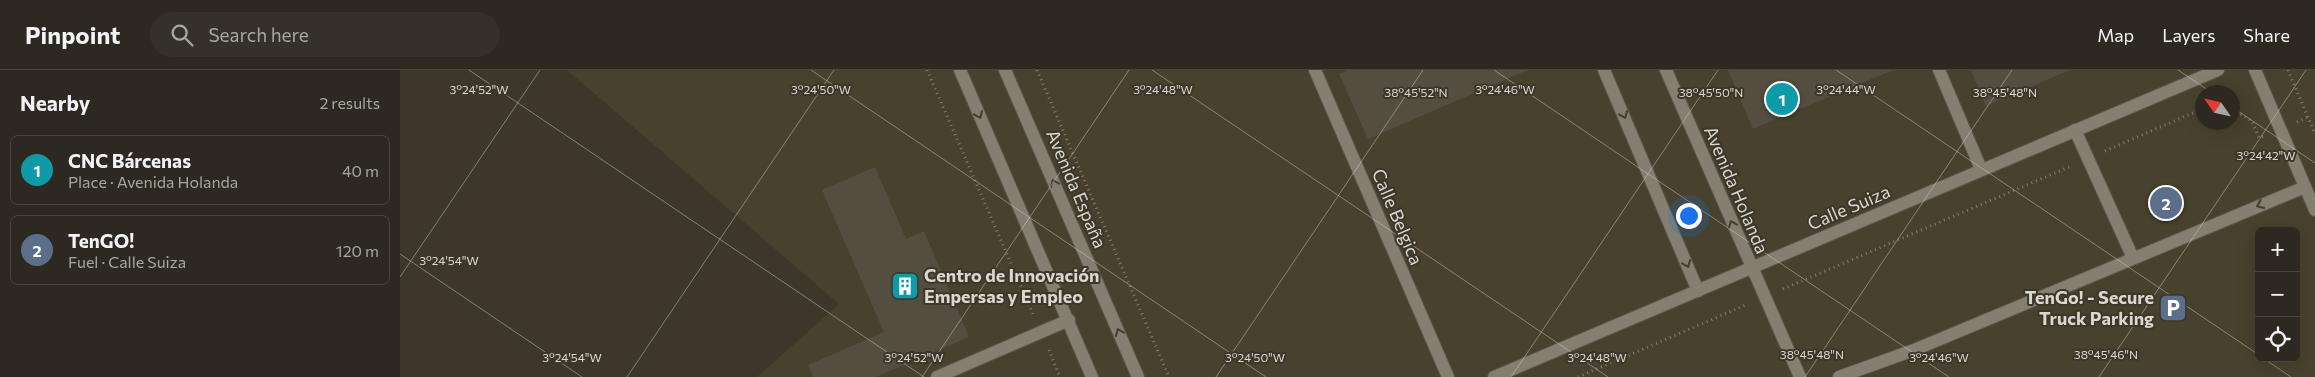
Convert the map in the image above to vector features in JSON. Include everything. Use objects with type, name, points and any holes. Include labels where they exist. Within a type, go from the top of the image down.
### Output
[{"type":"street","points":[[960,70],[1092,377]]},
{"type":"street","name":"Avenida España","points":[[1005,70],[1138,377]]},
{"type":"street","name":"Calle Belgica","points":[[1315,70],[1448,377]]},
{"type":"street","points":[[1604,70],[1698,291]]},
{"type":"street","name":"Avenida Holanda","points":[[1666,70],[1751,269],[1800,377]]},
{"type":"street","points":[[1939,70],[1981,170]]},
{"type":"street","name":"Calle Suiza","points":[[1494,377],[2218,70]]},
{"type":"street","points":[[2255,70],[2315,210]]},
{"type":"street","points":[[2075,130],[2133,258]]},
{"type":"street","points":[[1840,377],[1914,350],[2305,187]]},
{"type":"street","points":[[937,377],[1068,320]]},
{"type":"path","points":[[927,70],[1060,377]]},
{"type":"path","points":[[1036,70],[1168,377]]},
{"type":"path","points":[[2288,70],[2315,134]]},
{"type":"path","points":[[1578,377],[2195,112]]},
{"type":"shaded area","points":[[567,70],[2315,70],[2315,377],[757,377],[839,304]]},
{"type":"building","points":[[1348,70],[1528,70],[1368,139],[1339,74]]},
{"type":"building","points":[[1728,70],[1893,70],[1753,129]]},
{"type":"building","points":[[1971,70],[2070,70],[1986,106]]},
{"type":"building","name":"Centro de Innovación Empersas y Empleo","points":[[875,167],[906,239],[924,231],[969,337],[876,377],[813,377],[808,365],[884,332],[822,190]]},
{"type":"place","name":"CNC Bárcenas","points":[[1782,99]]},
{"type":"place","name":"TenGO!","points":[[2166,203]]},
{"type":"place","name":"Centro de Innovación Empersas y Empleo","points":[[905,286]]},
{"type":"place","name":"TenGo! - Secure Truck Parking","points":[[2173,308]]}]
